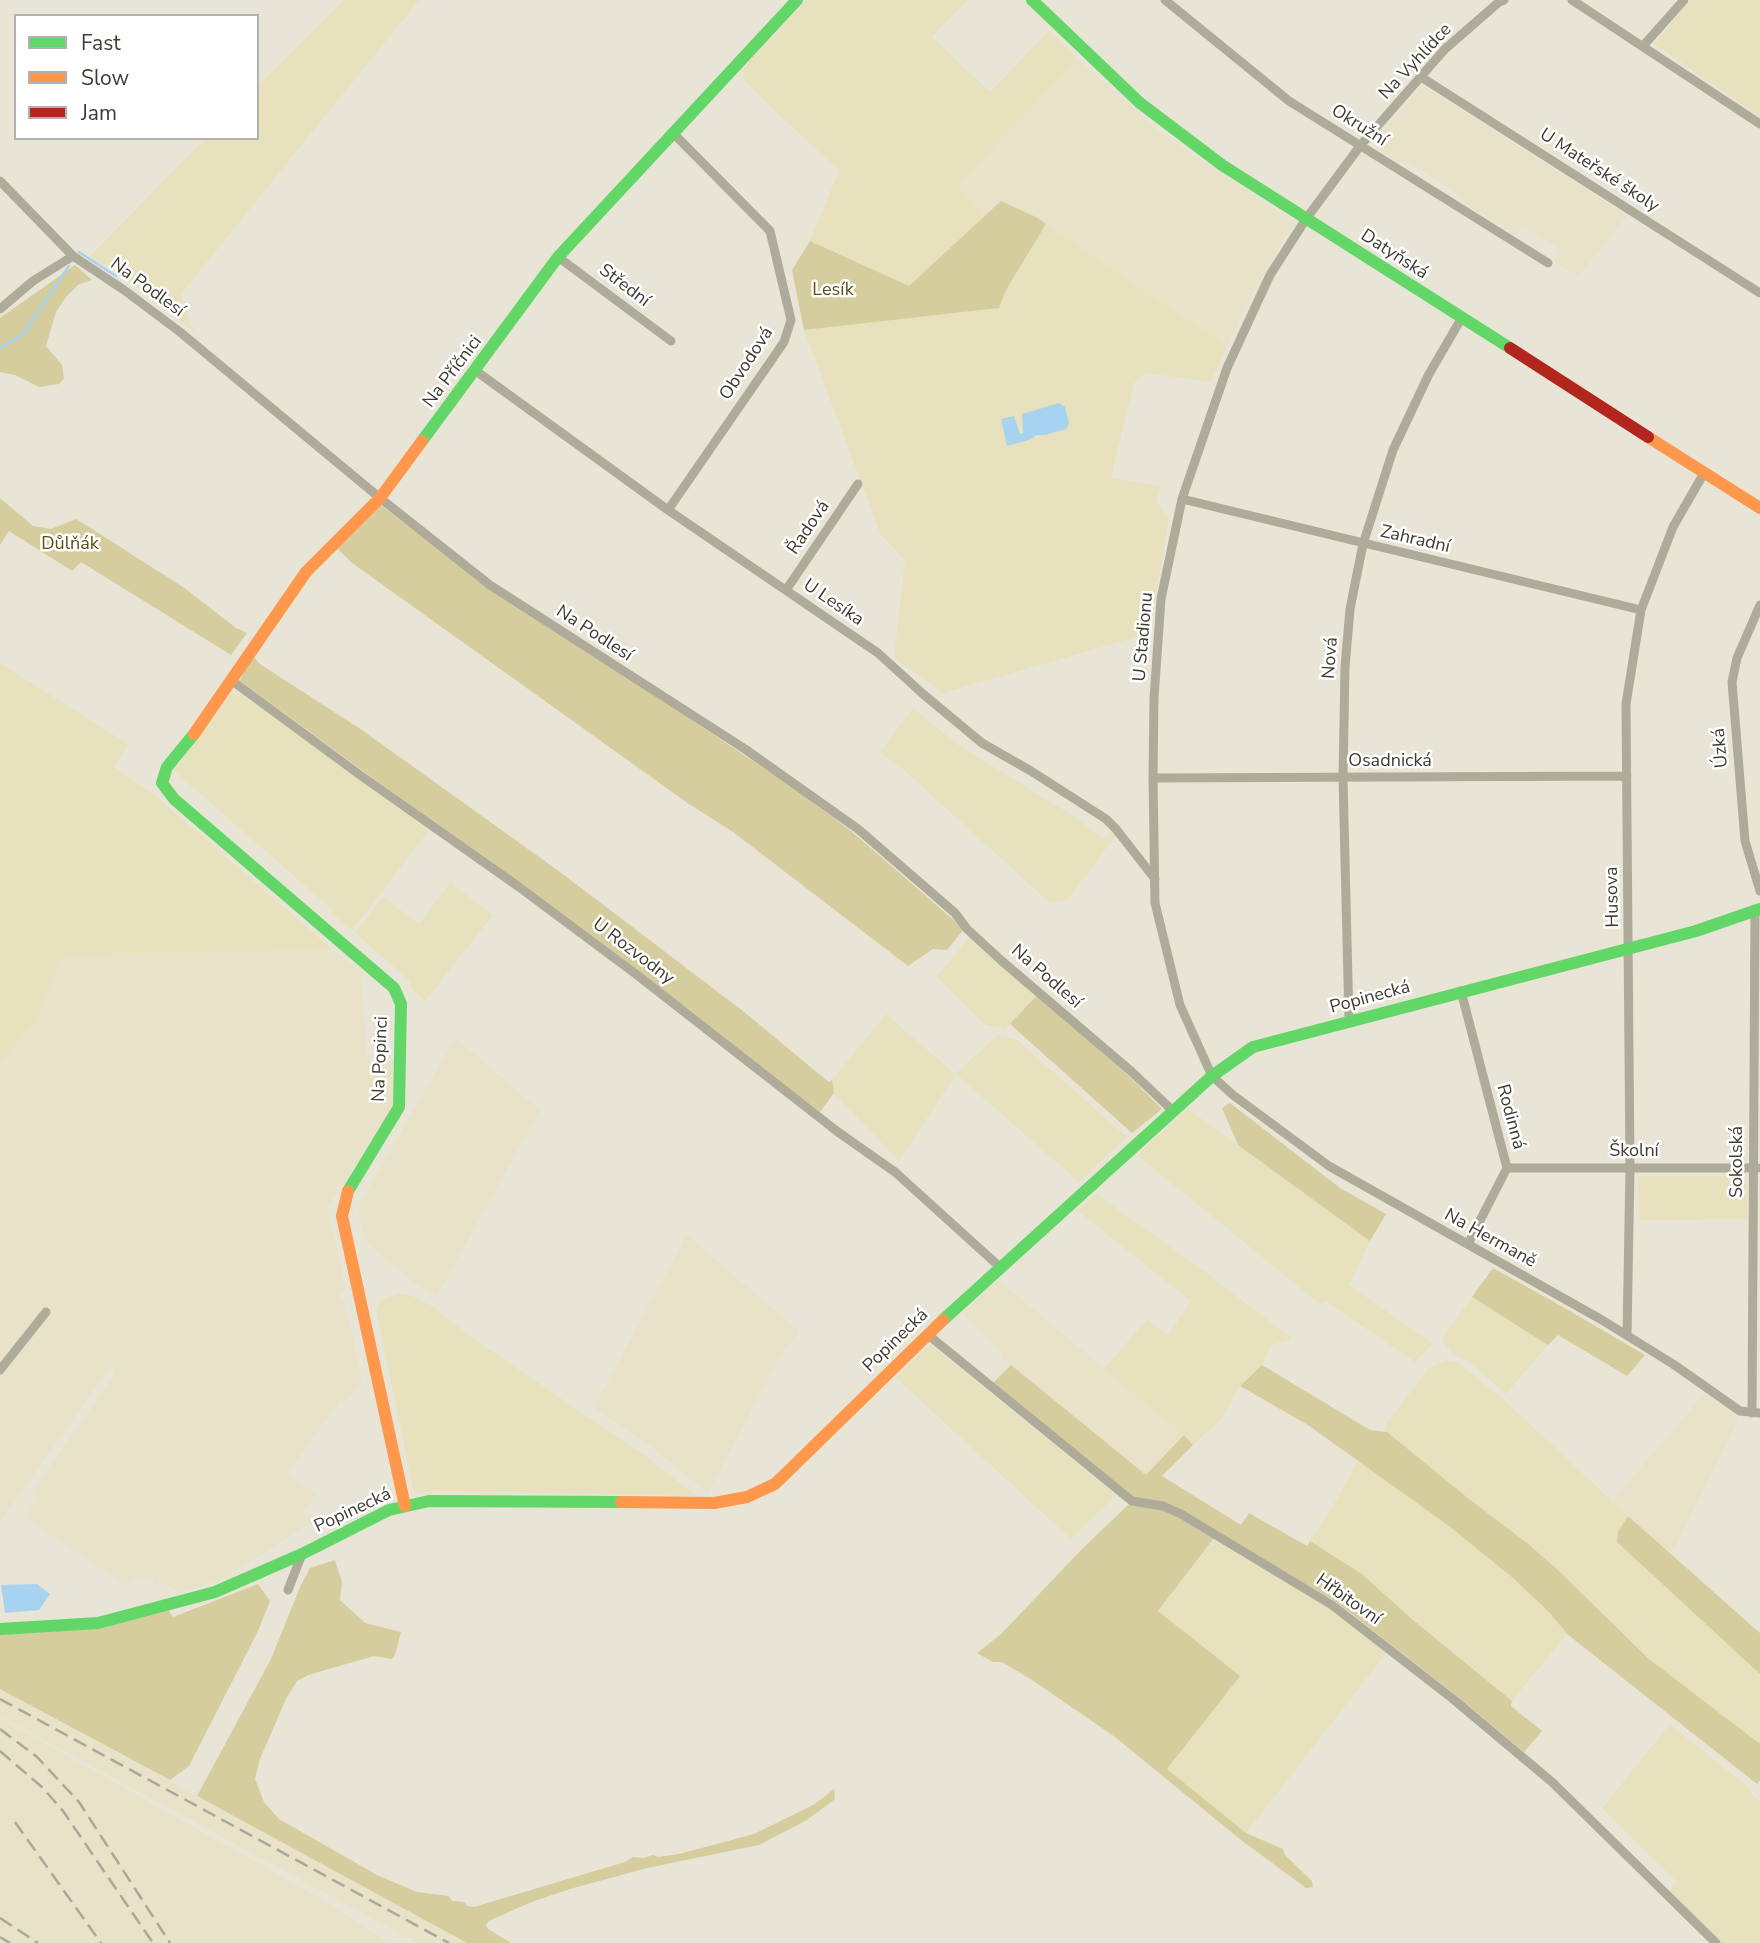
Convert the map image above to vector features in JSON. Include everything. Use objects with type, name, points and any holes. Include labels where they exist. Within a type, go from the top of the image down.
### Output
[{"type":"street","name":"Na Příčnici","points":[[162,783],[166,767],[197,730],[306,572],[380,498],[558,257],[797,0]]},
{"type":"street","name":"Datyňská","points":[[1032,0],[1140,103],[1222,165],[1760,508]]},
{"type":"street","name":"Okružní","points":[[1165,0],[1289,101],[1548,262]]},
{"type":"street","points":[[1572,0],[1760,124]]},
{"type":"street","points":[[1643,46],[1684,0]]},
{"type":"street","name":"Na Vyhlídce","points":[[1306,219],[1360,146],[1446,49],[1500,1]]},
{"type":"street","name":"U Mateřské školy","points":[[1422,76],[1760,293]]},
{"type":"street","name":"Obvodová","points":[[668,510],[784,342],[791,320],[770,231],[672,132]]},
{"type":"street","name":"Na Podlesí","points":[[0,181],[73,257],[124,290],[180,332],[380,498],[490,585],[745,750],[858,829],[955,913],[967,929],[1003,962],[1132,1072],[1173,1111]]},
{"type":"street","name":"U Stadionu","points":[[1212,1076],[1180,1005],[1155,903],[1154,698],[1161,599],[1182,499],[1227,368],[1270,275],[1306,219]]},
{"type":"street","points":[[0,309],[33,281],[73,257]]},
{"type":"street","name":"Střední","points":[[558,257],[671,341]]},
{"type":"street","name":"Nová","points":[[1349,1021],[1343,778],[1350,609],[1363,544],[1393,450],[1429,374],[1461,319]]},
{"type":"street","name":"U Lesíka","points":[[476,371],[668,510],[878,653],[982,743],[1106,819],[1154,879]]},
{"type":"street","name":"Husova","points":[[1627,1335],[1630,1168],[1626,704],[1641,610],[1673,527],[1704,473]]},
{"type":"street","name":"Řadová","points":[[786,590],[858,484]]},
{"type":"street","name":"Zahradní","points":[[1182,499],[1641,610]]},
{"type":"street","name":"Úzká","points":[[1760,605],[1737,658],[1732,682],[1745,841],[1760,891]]},
{"type":"street","name":"U Rozvodny","points":[[231,680],[519,887],[838,1132],[895,1172],[1001,1268]]},
{"type":"street","name":"Osadnická","points":[[1153,778],[1627,776]]},
{"type":"street","name":"Na Popinci","points":[[162,783],[174,799],[394,988],[401,1004],[399,1107],[348,1191],[342,1216],[405,1506]]},
{"type":"street","name":"Popinecká","points":[[0,1629],[98,1623],[215,1592],[302,1555],[389,1510],[429,1501],[714,1503],[747,1497],[775,1484],[927,1334],[1212,1076],[1253,1048],[1696,931],[1758,910]]},
{"type":"street","name":"Sokolská","points":[[1756,1413],[1758,910]]},
{"type":"street","name":"Rodinná","points":[[1461,991],[1507,1168],[1468,1244]]},
{"type":"street","name":"Na Hermaně","points":[[1212,1076],[1233,1095],[1329,1166],[1627,1335],[1740,1411],[1756,1413]]},
{"type":"street","name":"Školní","points":[[1507,1168],[1757,1168]]},
{"type":"street","points":[[0,1370],[46,1312]]},
{"type":"street","name":"Hřbitovní","points":[[927,1334],[1132,1502],[1163,1506],[1181,1514],[1332,1605],[1443,1691],[1552,1782],[1716,1943]]},
{"type":"street","points":[[288,1590],[302,1555]]},
{"type":"shaded area","points":[[344,0],[419,0],[181,294],[190,324],[198,335],[150,296],[90,256],[204,140],[259,140],[259,85]]},
{"type":"shaded area","points":[[807,0],[968,0],[932,37],[990,92],[1049,31],[1078,59],[957,186],[987,217],[909,286],[810,241],[839,171],[748,85],[742,76],[747,64]]},
{"type":"shaded area","points":[[1691,0],[1760,0],[1760,116],[1654,44]]},
{"type":"shaded area","points":[[1078,59],[1163,135],[1294,223],[1250,298],[1227,346],[1036,217],[1001,201],[987,217],[956,187]]},
{"type":"shaded area","points":[[1420,88],[1426,88],[1627,216],[1579,276],[1554,262],[1561,249],[1522,226],[1517,234],[1470,207],[1452,189],[1406,161],[1400,163],[1379,149],[1376,140]]},
{"type":"shaded area","points":[[1046,224],[1227,346],[1211,382],[1147,373],[1134,383],[1111,478],[1161,486],[1156,502],[1169,517],[1150,633],[943,693],[894,658],[905,560],[881,535],[804,330],[999,308],[1006,290]]},
{"type":"shaded area","points":[[0,663],[128,744],[114,767],[157,797],[332,949],[62,957],[35,1022],[0,1062]]},
{"type":"shaded area","points":[[241,693],[426,825],[427,833],[352,930],[331,913],[333,910],[174,771],[230,694]]},
{"type":"shaded area","points":[[913,708],[958,745],[1075,817],[1104,839],[1112,829],[1117,834],[1067,900],[1051,904],[904,770],[880,752]]},
{"type":"shaded area","points":[[450,883],[493,915],[425,1001],[411,988],[410,981],[355,933],[383,897],[419,924]]},
{"type":"shaded area","points":[[971,936],[1038,994],[1005,1029],[986,1025],[936,977]]},
{"type":"shaded area","points":[[332,949],[362,972],[366,1054],[370,1054],[371,1061],[394,1060],[395,1102],[327,1208],[346,1289],[339,1297],[345,1304],[362,1381],[346,1402],[340,1400],[287,1474],[316,1494],[303,1513],[312,1522],[223,1579],[179,1593],[166,1583],[154,1584],[153,1579],[133,1580],[126,1585],[25,1518],[38,1499],[31,1493],[116,1373],[110,1367],[0,1522],[0,1062],[35,1022],[62,957]]},
{"type":"shaded area","points":[[886,1014],[955,1074],[998,1035],[1017,1040],[1127,1137],[1079,1182],[956,1074],[899,1161],[834,1093],[832,1080]]},
{"type":"shaded area","points":[[455,1038],[540,1110],[437,1296],[414,1283],[368,1243],[357,1209]]},
{"type":"shaded area","points":[[1188,1109],[1370,1241],[1349,1285],[1433,1344],[1415,1362],[1325,1301],[1321,1305],[1137,1155]]},
{"type":"shaded area","points":[[1638,1176],[1742,1176],[1747,1182],[1747,1219],[1640,1220]]},
{"type":"shaded area","points":[[1096,1194],[1212,1277],[1292,1339],[1271,1345],[1262,1365],[1240,1386],[1220,1420],[1193,1445],[1104,1369],[1147,1319],[1168,1336],[1191,1301],[1078,1211]]},
{"type":"shaded area","points":[[687,1235],[799,1331],[781,1355],[708,1493],[650,1446],[594,1407]]},
{"type":"shaded area","points":[[998,1280],[1184,1435],[1146,1476],[1002,1358],[1004,1355],[963,1313]]},
{"type":"shaded area","points":[[398,1294],[410,1295],[432,1306],[468,1335],[644,1455],[696,1496],[432,1491],[414,1494],[376,1308],[382,1300]]},
{"type":"shaded area","points":[[1472,1297],[1548,1345],[1506,1394],[1468,1361],[1453,1354],[1443,1342],[1443,1337]]},
{"type":"shaded area","points":[[930,1344],[1116,1495],[1071,1539],[896,1378]]},
{"type":"shaded area","points":[[1445,1361],[1457,1362],[1503,1399],[1628,1516],[1618,1533],[1617,1542],[1760,1674],[1760,1744],[1649,1659],[1559,1571],[1385,1430],[1386,1424],[1428,1369]]},
{"type":"shaded area","points":[[1704,1394],[1739,1419],[1670,1553],[1612,1501]]},
{"type":"shaded area","points":[[1357,1462],[1362,1462],[1449,1526],[1513,1578],[1550,1613],[1567,1634],[1512,1701],[1362,1574],[1310,1541]]},
{"type":"shaded area","points":[[1214,1540],[1330,1608],[1387,1652],[1246,1833],[1167,1769],[1158,1611]]},
{"type":"shaded area","points":[[0,1689],[467,1943],[418,1943],[0,1716]]},
{"type":"shaded area","points":[[0,1718],[319,1898],[389,1943],[0,1943]]},
{"type":"shaded area","points":[[1670,1724],[1747,1786],[1760,1801],[1760,1943],[1720,1943],[1671,1894],[1671,1889],[1677,1882],[1602,1808]]},
{"type":"green space","name":"Lesík","points":[[1001,201],[1046,224],[1006,290],[999,308],[804,330],[792,270],[810,241],[909,286]]},
{"type":"green space","points":[[75,265],[92,280],[78,285],[66,297],[56,312],[46,346],[62,365],[64,378],[59,384],[39,387],[15,375],[0,372],[0,318]]},
{"type":"green space","name":"Důlňák","points":[[0,498],[33,526],[51,529],[76,519],[183,587],[236,628],[247,633],[231,655],[81,562],[72,571],[9,531],[0,545]]},
{"type":"green space","points":[[380,505],[486,584],[785,782],[850,830],[964,929],[947,950],[933,949],[908,966],[733,832],[686,802],[352,563],[337,548]]},
{"type":"green space","points":[[253,656],[260,664],[362,730],[560,872],[743,1011],[825,1079],[829,1082],[832,1080],[834,1093],[820,1112],[240,681],[250,657]]},
{"type":"green space","points":[[1038,994],[1162,1109],[1132,1133],[1010,1024]]},
{"type":"green space","points":[[1230,1103],[1340,1188],[1386,1214],[1370,1241],[1238,1145],[1222,1108]]},
{"type":"green space","points":[[1493,1268],[1645,1355],[1627,1376],[1558,1335],[1548,1345],[1472,1297]]},
{"type":"green space","points":[[1011,1365],[1146,1475],[1184,1435],[1193,1445],[1162,1476],[1241,1525],[1249,1513],[1307,1546],[1310,1541],[1362,1574],[1512,1701],[1511,1706],[1542,1731],[1524,1752],[1335,1601],[1218,1533],[1158,1611],[1240,1676],[1167,1769],[1246,1833],[1283,1849],[1285,1855],[1312,1881],[1313,1887],[1306,1888],[1241,1840],[1115,1737],[1032,1680],[1002,1662],[993,1662],[977,1653],[1001,1634],[1129,1504],[991,1385]]},
{"type":"green space","points":[[1262,1365],[1370,1430],[1387,1432],[1527,1543],[1649,1659],[1760,1744],[1760,1780],[1757,1784],[1567,1634],[1550,1613],[1513,1578],[1449,1526],[1308,1425],[1240,1386]]},
{"type":"green space","points":[[1628,1516],[1760,1633],[1760,1674],[1617,1542],[1618,1532]]},
{"type":"green space","points":[[335,1560],[342,1582],[340,1600],[365,1623],[401,1632],[395,1655],[392,1659],[374,1656],[308,1675],[297,1681],[286,1699],[260,1759],[255,1779],[264,1802],[279,1819],[377,1875],[417,1892],[449,1896],[452,1901],[465,1902],[467,1906],[474,1907],[625,1862],[633,1857],[679,1854],[754,1834],[815,1804],[834,1789],[835,1799],[807,1820],[759,1845],[647,1868],[570,1889],[489,1921],[486,1925],[488,1929],[511,1943],[467,1943],[197,1796],[271,1659],[310,1568]]},
{"type":"green space","points":[[258,1584],[270,1601],[258,1631],[189,1766],[170,1780],[0,1689],[0,1629],[168,1610],[173,1617]]},
{"type":"water","points":[[1059,403],[1065,407],[1069,423],[1066,429],[1036,435],[1032,439],[1007,446],[1001,419],[1014,416],[1020,434],[1023,433],[1022,414]]},
{"type":"water","points":[[37,1584],[50,1594],[39,1610],[5,1613],[1,1585]]},
{"type":"waterway","points":[[79,252],[116,276]]},
{"type":"waterway","points":[[0,348],[22,335],[69,266]]},
{"type":"railway","points":[[0,1699],[449,1943]]},
{"type":"railway","points":[[0,1729],[37,1757],[79,1802],[170,1943]]},
{"type":"railway","points":[[0,1751],[43,1788],[63,1811],[153,1943]]},
{"type":"railway","points":[[15,1822],[101,1943]]},
{"type":"railway","points":[[0,1918],[38,1943]]},
{"type":"railway","points":[[0,1937],[10,1943]]},
{"type":"traffic: fast","points":[[422,441],[558,257],[797,0]]},
{"type":"traffic: fast","points":[[1032,0],[1140,103],[1222,165],[1510,348]]},
{"type":"traffic: fast","points":[[194,734],[167,767],[162,783],[174,799],[394,988],[401,1004],[399,1107],[348,1191]]},
{"type":"traffic: fast","points":[[943,1320],[1212,1076],[1253,1047],[1696,931],[1760,909]]},
{"type":"traffic: fast","points":[[0,1629],[98,1623],[215,1592],[302,1554],[389,1510],[429,1501],[621,1502]]},
{"type":"traffic: slow","points":[[1648,437],[1760,508]]},
{"type":"traffic: slow","points":[[194,734],[306,572],[380,498],[422,441]]},
{"type":"traffic: slow","points":[[348,1191],[342,1216],[405,1506]]},
{"type":"traffic: slow","points":[[621,1502],[714,1503],[747,1497],[775,1484],[943,1320]]},
{"type":"traffic: jam","points":[[1510,348],[1648,437]]}]
